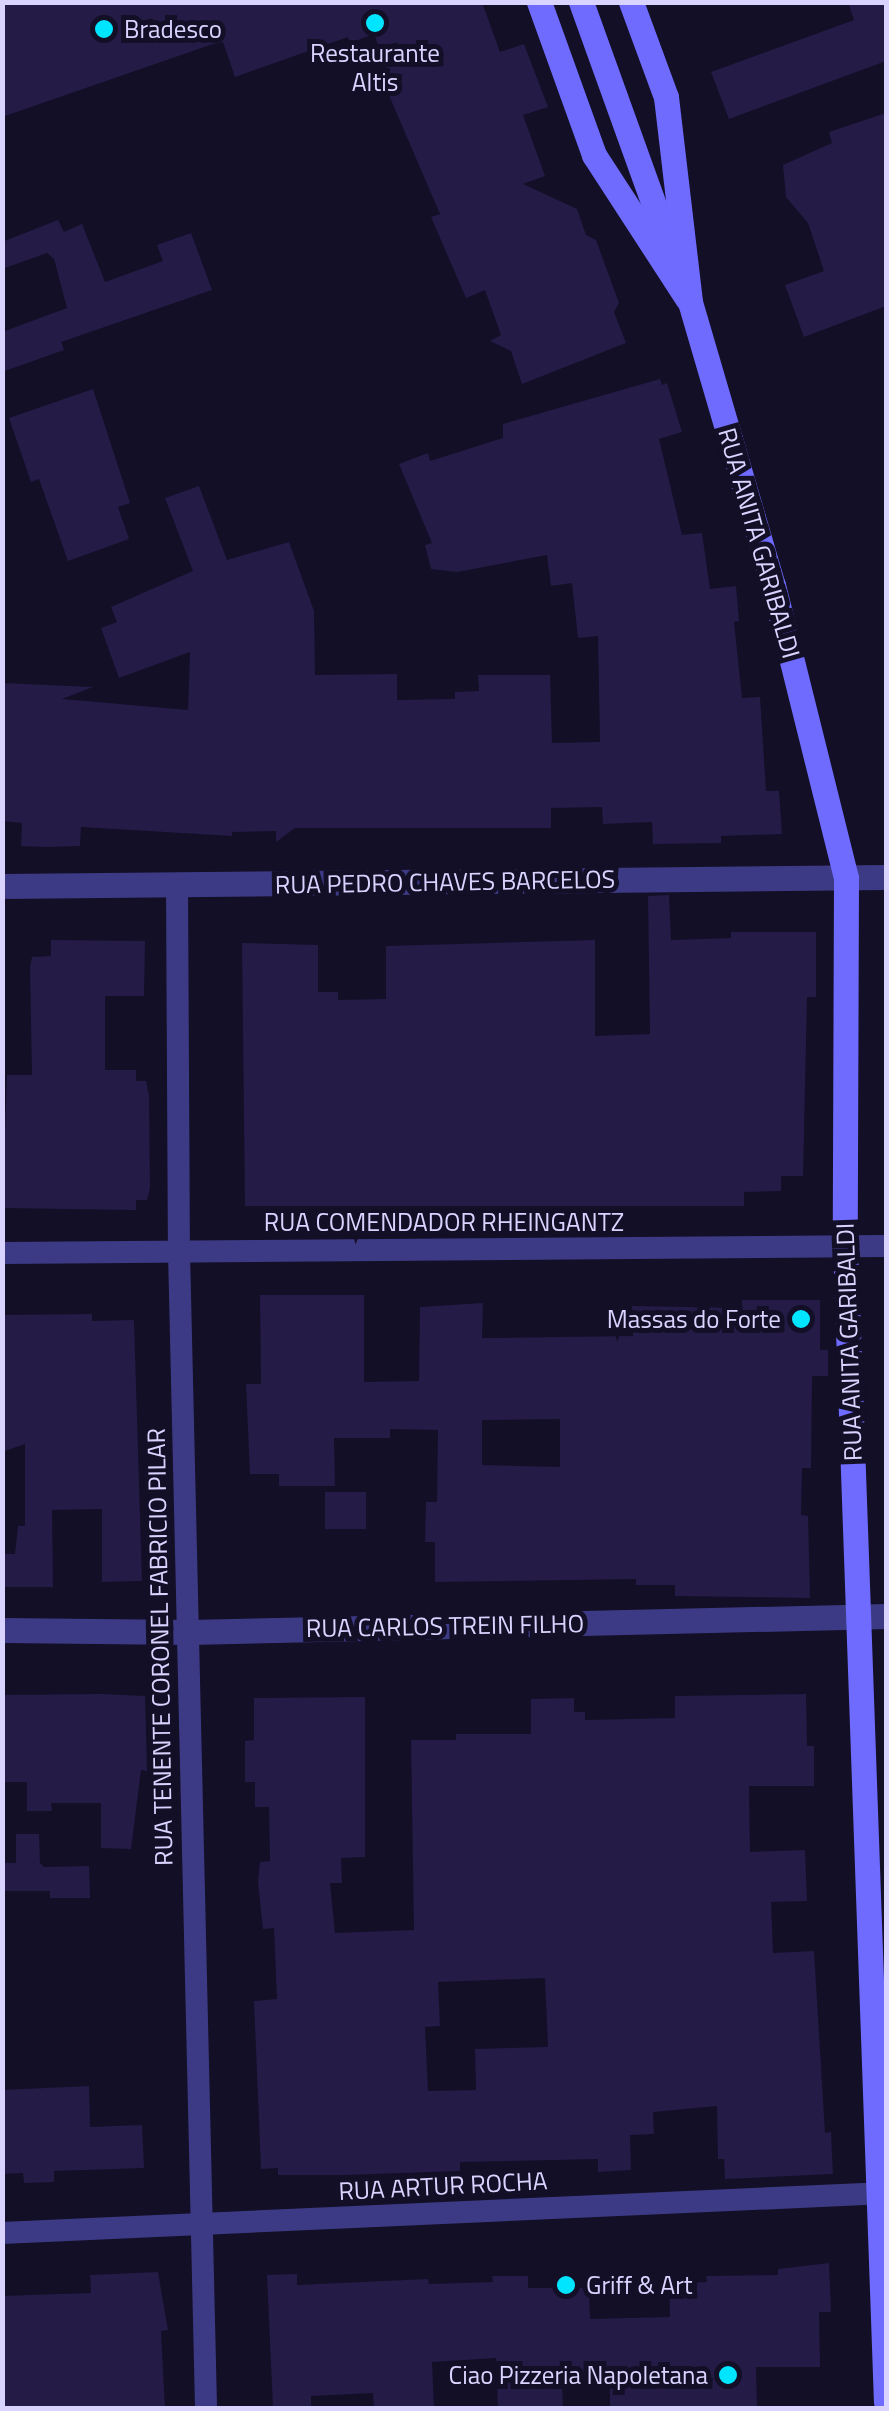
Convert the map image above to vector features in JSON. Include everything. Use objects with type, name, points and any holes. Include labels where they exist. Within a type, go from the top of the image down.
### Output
[{"type":"main road","name":"RUA ANITA GARIBALDI","points":[[539,2],[594,154],[690,302]]},
{"type":"main road","points":[[582,2],[690,302]]},
{"type":"main road","name":"RUA ANITA GARIBALDI","points":[[631,2],[666,97],[690,302],[773,585],[846,878],[845,1246],[883,2193],[886,2402]]},
{"type":"street","name":"RUA PEDRO CHAVES BARCELOS","points":[[2,886],[886,878]]},
{"type":"street","name":"RUA TENENTE CORONEL FABRICIO PILAR","points":[[177,884],[179,1252],[206,2408]]},
{"type":"street","name":"RUA COMENDADOR RHEINGANTZ","points":[[2,1253],[886,1246]]},
{"type":"street","name":"RUA CARLOS TREIN FILHO","points":[[2,1630],[188,1632],[886,1616]]},
{"type":"street","name":"RUA ARTUR ROCHA","points":[[2,2233],[883,2193]]},
{"type":"building","points":[[2,2],[482,2],[500,52],[524,44],[548,107],[523,115],[545,176],[523,184],[577,209],[586,235],[596,240],[619,303],[614,312],[626,343],[522,384],[511,351],[490,341],[501,335],[485,290],[466,298],[431,217],[440,214],[388,93],[395,91],[374,34],[350,43],[348,37],[235,77],[223,42],[2,117]]},
{"type":"building","points":[[848,2],[886,2],[886,61],[729,119],[711,72],[854,20]]},
{"type":"building","points":[[886,113],[886,306],[804,337],[785,285],[824,271],[808,223],[786,197],[783,165],[832,143],[829,132]]},
{"type":"building","points":[[58,220],[64,232],[82,224],[105,282],[163,261],[157,245],[191,233],[212,290],[61,342],[64,350],[2,372],[2,332],[67,308],[54,259],[47,253],[2,269],[2,242]]},
{"type":"building","points":[[660,379],[662,385],[667,383],[682,432],[659,439],[682,535],[702,533],[710,589],[736,586],[739,621],[734,622],[742,698],[760,697],[766,791],[779,791],[782,834],[721,836],[721,843],[653,844],[652,822],[603,824],[602,807],[551,808],[551,828],[295,828],[276,842],[276,831],[232,832],[232,836],[81,827],[80,846],[46,847],[21,846],[22,823],[2,821],[2,683],[93,687],[62,699],[188,710],[190,652],[119,678],[101,628],[117,622],[111,607],[193,571],[165,498],[199,486],[227,560],[289,542],[314,611],[315,675],[397,674],[397,700],[455,699],[455,692],[479,691],[478,675],[550,675],[552,743],[600,742],[598,636],[578,638],[572,583],[551,586],[547,555],[457,572],[431,569],[425,545],[432,543],[399,464],[428,453],[430,461],[503,438],[503,424]]},
{"type":"building","points":[[93,389],[130,503],[118,507],[129,539],[68,561],[39,479],[31,482],[9,418]]},
{"type":"building","points":[[669,895],[671,940],[731,938],[731,932],[816,932],[816,997],[807,997],[803,1176],[781,1176],[781,1191],[744,1192],[744,1206],[245,1206],[242,943],[318,945],[318,992],[338,992],[338,1000],[386,999],[386,946],[595,940],[595,1036],[650,1034],[648,896]]},
{"type":"building","points":[[51,940],[145,941],[144,996],[105,996],[105,1070],[136,1070],[136,1081],[146,1081],[149,1095],[150,1188],[147,1200],[136,1200],[136,1210],[2,1208],[7,1075],[32,1075],[30,967],[32,957],[51,956]]},
{"type":"building","points":[[260,1295],[364,1295],[364,1382],[419,1381],[420,1307],[483,1303],[482,1338],[633,1336],[632,1306],[742,1308],[742,1300],[820,1300],[820,1350],[828,1350],[828,1376],[812,1376],[811,1468],[802,1468],[801,1515],[808,1516],[810,1598],[675,1596],[675,1585],[636,1585],[636,1579],[435,1582],[435,1542],[425,1542],[426,1502],[437,1502],[438,1430],[390,1429],[390,1438],[334,1438],[335,1486],[279,1486],[279,1474],[250,1474],[246,1384],[261,1384]],"holes":[[[560,1419],[560,1467],[482,1465],[482,1420]]]},
{"type":"building","points":[[92,1314],[92,1321],[134,1320],[142,1581],[102,1582],[102,1509],[52,1510],[53,1587],[3,1587],[3,1554],[15,1554],[18,1526],[25,1526],[25,1444],[2,1452],[2,1315]]},
{"type":"building","points":[[325,1492],[366,1492],[366,1529],[325,1529]]},
{"type":"building","points":[[806,1694],[807,1746],[814,1746],[814,1786],[749,1786],[750,1852],[805,1850],[807,1901],[771,1902],[773,1953],[814,1951],[825,2133],[831,2132],[833,2174],[725,2179],[724,2159],[718,2159],[717,2106],[653,2112],[654,2134],[630,2135],[631,2170],[598,2172],[598,2159],[460,2162],[460,2171],[345,2175],[278,2175],[278,2168],[261,2169],[254,2001],[277,1999],[274,1928],[263,1929],[258,1882],[260,1862],[270,1861],[269,1807],[255,1807],[255,1782],[245,1782],[245,1741],[254,1740],[254,1698],[365,1697],[365,1857],[341,1858],[342,1883],[330,1883],[335,1933],[414,1930],[411,1740],[456,1740],[456,1734],[531,1734],[531,1699],[574,1698],[574,1712],[585,1712],[585,1720],[675,1718],[675,1696]],"holes":[[[545,1978],[548,2047],[475,2049],[476,2090],[428,2091],[425,2027],[440,2026],[438,1982]]]},
{"type":"building","points":[[2,1695],[145,1696],[147,1771],[141,1770],[131,1849],[101,1848],[101,1803],[51,1803],[52,1811],[27,1811],[27,1782],[2,1782]]},
{"type":"building","points":[[16,1834],[39,1834],[40,1863],[44,1867],[89,1866],[90,1898],[50,1898],[50,1891],[4,1891],[4,1863],[16,1863]]},
{"type":"building","points":[[89,2086],[90,2127],[142,2125],[144,2168],[54,2171],[54,2182],[24,2183],[23,2173],[2,2174],[2,2090]]},
{"type":"building","points":[[829,2263],[831,2312],[819,2312],[820,2367],[756,2367],[757,2408],[610,2408],[610,2381],[562,2382],[563,2408],[498,2408],[496,2358],[432,2362],[434,2408],[374,2408],[373,2393],[311,2396],[311,2408],[273,2408],[267,2275],[297,2274],[297,2285],[428,2279],[429,2284],[493,2282],[492,2276],[528,2276],[528,2288],[589,2288],[590,2319],[670,2317],[669,2284],[707,2282],[706,2276],[778,2275],[778,2269]]},
{"type":"building","points":[[158,2272],[168,2330],[161,2331],[165,2408],[2,2408],[2,2296],[91,2293],[90,2275]]},
{"type":"place","name":"Restaurante Altis","points":[[375,23]]},
{"type":"place","name":"Bradesco","points":[[104,29]]},
{"type":"place","name":"Massas do Forte","points":[[801,1319]]},
{"type":"place","name":"Griff & Art","points":[[566,2285]]},
{"type":"place","name":"Ciao Pizzeria Napoletana","points":[[728,2375]]}]
